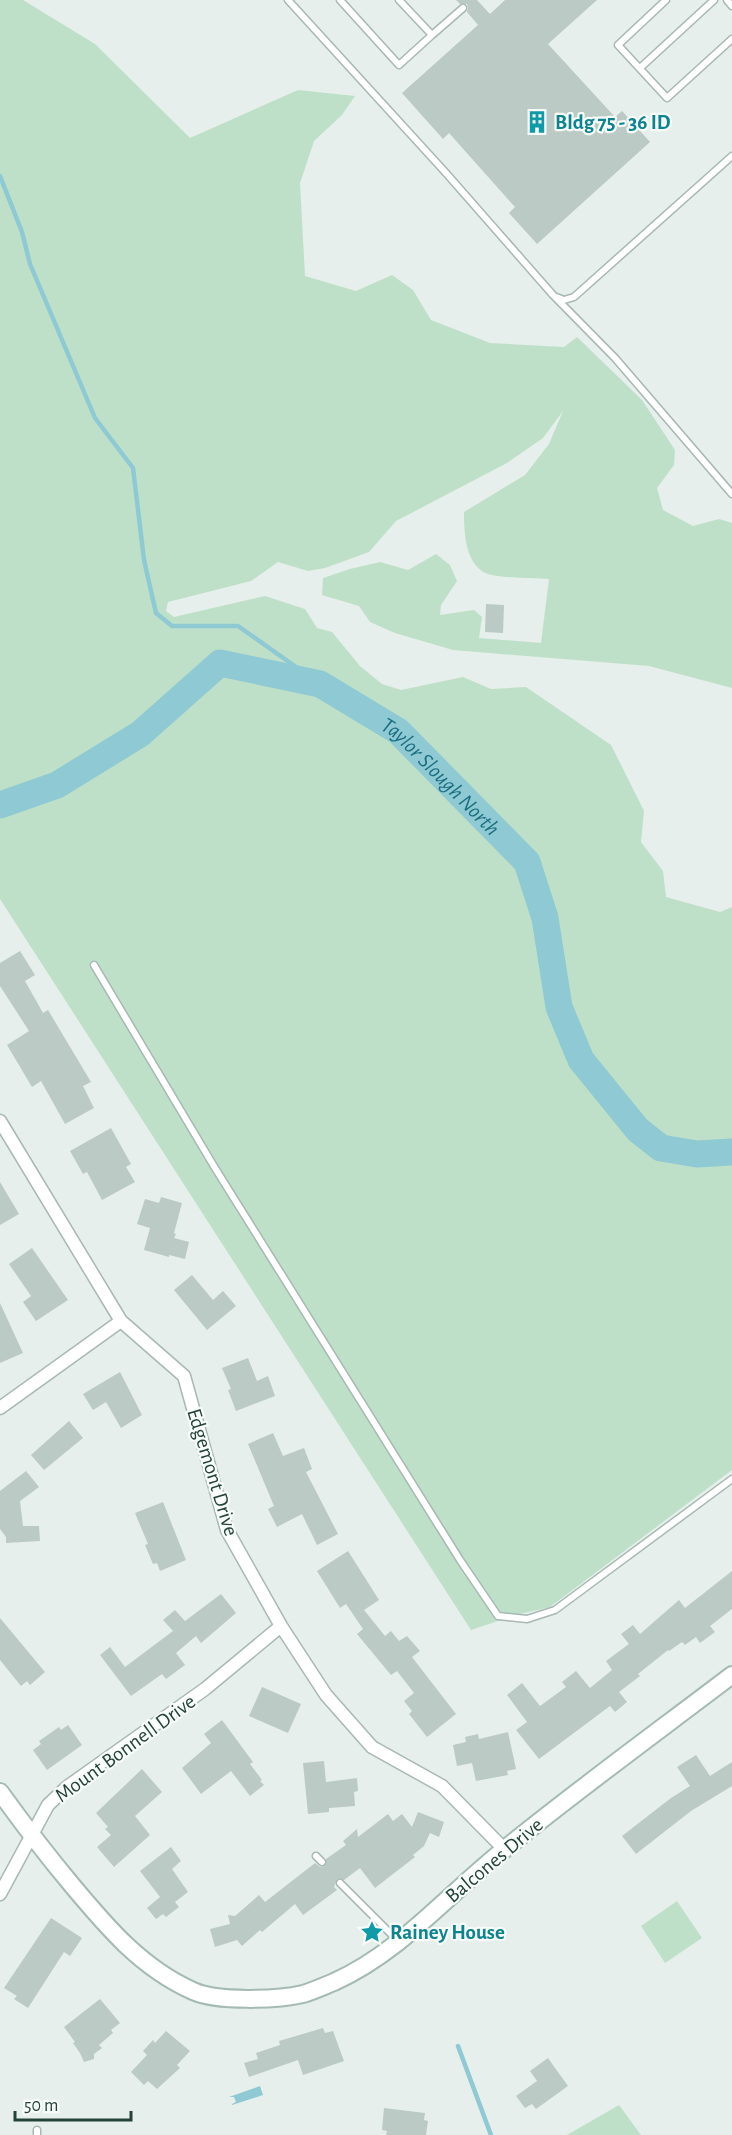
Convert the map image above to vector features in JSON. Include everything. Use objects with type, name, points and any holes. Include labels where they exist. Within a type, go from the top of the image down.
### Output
[{"type":"street","name":"Edgemont Drive","points":[[1,1125],[121,1321],[184,1376],[227,1530],[281,1626],[326,1695],[372,1747],[442,1786],[504,1849]]},
{"type":"street","points":[[0,1408],[121,1321]]},
{"type":"street","name":"Mount Bonnell Drive","points":[[0,1894],[48,1805],[67,1787],[205,1689],[281,1626]]},
{"type":"street","name":"Balcones Drive","points":[[0,1792],[31,1836],[112,1933],[138,1956],[194,1992],[229,1998],[267,1999],[304,1994],[362,1967],[398,1941],[504,1849],[732,1675]]},
{"type":"lane","points":[[288,0],[446,173],[553,295],[615,358],[732,494]]},
{"type":"lane","points":[[340,0],[399,65],[463,8]]},
{"type":"lane","points":[[399,0],[432,35]]},
{"type":"lane","points":[[666,0],[618,45],[668,98],[732,39]]},
{"type":"lane","points":[[640,68],[714,0]]},
{"type":"lane","points":[[727,0],[732,6]]},
{"type":"lane","points":[[553,295],[564,300],[574,297],[732,156]]},
{"type":"lane","points":[[94,965],[221,1178],[460,1560],[498,1616],[527,1619],[555,1610],[732,1479]]},
{"type":"lane","points":[[316,1856],[322,1862]]},
{"type":"lane","points":[[340,1883],[398,1941]]},
{"type":"green space","points":[[0,0],[23,0],[95,44],[190,138],[298,90],[355,96],[342,115],[314,141],[300,183],[305,276],[356,291],[392,275],[413,290],[431,320],[490,343],[564,347],[577,337],[642,400],[675,450],[674,465],[657,488],[663,510],[693,526],[719,519],[732,523],[732,688],[649,666],[453,650],[395,633],[370,622],[359,606],[322,595],[323,578],[380,562],[408,570],[436,554],[450,565],[457,581],[441,605],[440,615],[474,610],[482,617],[479,638],[541,643],[549,579],[500,576],[480,570],[467,548],[464,512],[525,475],[549,444],[563,411],[543,438],[507,463],[396,521],[369,552],[325,568],[308,571],[278,562],[251,581],[168,602],[166,611],[174,617],[265,596],[305,609],[317,628],[332,632],[360,666],[382,684],[401,690],[463,677],[491,689],[526,687],[611,745],[644,811],[641,842],[663,871],[666,897],[720,912],[732,907],[732,1470],[550,1607],[516,1615],[471,1630],[0,899]]},
{"type":"green space","points":[[677,1901],[702,1938],[665,1963],[641,1926]]},
{"type":"green space","points":[[619,2105],[641,2135],[567,2135]]},
{"type":"water","points":[[260,2086],[263,2095],[232,2105],[236,2102],[234,2097],[229,2097]]},
{"type":"building","name":"Bldg 75 - 36 ID","points":[[456,0],[477,0],[490,14],[505,0],[597,0],[548,44],[615,117],[622,111],[650,142],[537,244],[509,213],[515,207],[449,133],[443,139],[402,93],[478,25],[467,12],[467,4],[460,4]]},
{"type":"building","points":[[486,604],[504,605],[503,633],[485,632]]},
{"type":"building","points":[[20,951],[35,975],[25,981],[43,1013],[48,1010],[91,1082],[83,1086],[94,1108],[65,1124],[41,1081],[32,1087],[7,1045],[29,1031],[0,986],[0,963]]},
{"type":"building","points":[[111,1128],[131,1164],[126,1167],[135,1182],[102,1200],[87,1172],[83,1174],[70,1151]]},
{"type":"building","points":[[0,1182],[19,1214],[0,1225]]},
{"type":"building","points":[[161,1197],[182,1203],[174,1238],[189,1242],[185,1259],[144,1250],[150,1228],[137,1224],[145,1199],[159,1203]]},
{"type":"building","points":[[32,1248],[68,1300],[36,1321],[23,1302],[31,1296],[9,1264]]},
{"type":"building","points":[[192,1275],[213,1300],[223,1291],[236,1306],[207,1330],[174,1290]]},
{"type":"building","points":[[0,1303],[23,1353],[0,1363]]},
{"type":"building","points":[[248,1358],[257,1381],[268,1376],[275,1396],[236,1411],[228,1390],[231,1389],[222,1368]]},
{"type":"building","points":[[120,1372],[142,1415],[121,1428],[106,1402],[93,1410],[83,1394]]},
{"type":"building","points":[[69,1421],[83,1438],[44,1470],[31,1455]]},
{"type":"building","points":[[273,1433],[283,1456],[304,1448],[312,1469],[306,1472],[338,1534],[317,1545],[302,1514],[277,1527],[268,1509],[274,1506],[248,1444]]},
{"type":"building","points":[[26,1471],[39,1487],[20,1501],[23,1526],[39,1526],[40,1541],[6,1543],[6,1537],[0,1529],[0,1491]]},
{"type":"building","points":[[163,1502],[186,1560],[160,1571],[157,1563],[153,1564],[145,1545],[148,1544],[135,1513]]},
{"type":"building","points":[[348,1551],[379,1600],[364,1610],[385,1636],[391,1631],[399,1641],[407,1636],[420,1651],[412,1657],[456,1714],[427,1737],[409,1714],[412,1711],[404,1701],[414,1693],[397,1671],[391,1675],[357,1634],[363,1629],[346,1604],[340,1608],[317,1571]]},
{"type":"building","points":[[732,1571],[732,1609],[710,1626],[715,1632],[700,1643],[696,1637],[685,1645],[682,1642],[668,1650],[619,1692],[627,1702],[615,1712],[610,1706],[539,1759],[516,1730],[527,1722],[507,1695],[522,1683],[540,1706],[566,1687],[562,1682],[576,1671],[590,1688],[612,1670],[606,1661],[629,1644],[621,1634],[633,1625],[640,1634],[679,1600],[685,1608]]},
{"type":"building","points":[[221,1594],[236,1613],[201,1643],[196,1636],[176,1653],[185,1665],[166,1679],[162,1674],[131,1696],[100,1655],[110,1647],[125,1667],[173,1631],[163,1620],[175,1610],[185,1621]]},
{"type":"building","points":[[0,1618],[45,1672],[30,1685],[27,1681],[21,1686],[0,1660]]},
{"type":"building","points":[[262,1687],[301,1704],[288,1733],[249,1716]]},
{"type":"building","points":[[222,1720],[253,1762],[250,1764],[264,1785],[250,1796],[231,1771],[201,1794],[182,1768],[211,1743],[204,1734]]},
{"type":"building","points":[[68,1725],[82,1745],[47,1770],[33,1750],[41,1744],[39,1741],[59,1727],[61,1730]]},
{"type":"building","points":[[508,1732],[516,1769],[507,1771],[508,1775],[476,1781],[472,1763],[457,1766],[453,1745],[466,1742],[465,1737],[478,1734],[479,1739]]},
{"type":"building","points":[[696,1755],[710,1776],[732,1762],[732,1786],[691,1811],[636,1854],[622,1836],[690,1786],[677,1767]]},
{"type":"building","points":[[324,1761],[326,1782],[357,1778],[358,1791],[354,1792],[355,1806],[329,1808],[329,1812],[308,1814],[303,1763]]},
{"type":"building","points":[[142,1769],[162,1792],[135,1816],[150,1835],[114,1867],[97,1847],[111,1835],[105,1829],[108,1827],[96,1813]]},
{"type":"building","points":[[418,1812],[444,1822],[439,1837],[430,1833],[424,1846],[413,1855],[415,1857],[375,1888],[360,1868],[344,1880],[337,1879],[334,1887],[337,1890],[303,1915],[295,1904],[242,1946],[237,1940],[215,1947],[210,1929],[230,1924],[228,1915],[235,1916],[259,1895],[265,1902],[315,1863],[320,1867],[325,1866],[326,1859],[346,1845],[343,1841],[357,1829],[358,1837],[388,1814],[393,1821],[402,1814],[412,1827]]},
{"type":"building","points":[[171,1847],[181,1861],[172,1869],[188,1892],[175,1902],[179,1907],[166,1917],[163,1914],[156,1919],[147,1908],[160,1897],[140,1871]]},
{"type":"building","points":[[51,1918],[82,1938],[70,1956],[64,1952],[28,2008],[14,1999],[17,1996],[4,1988]]},
{"type":"building","points":[[100,1999],[120,2023],[111,2030],[113,2033],[99,2045],[102,2048],[94,2054],[94,2059],[84,2062],[73,2043],[75,2042],[64,2027]]},
{"type":"building","points":[[323,2028],[325,2033],[333,2031],[344,2061],[303,2075],[298,2060],[249,2077],[244,2063],[258,2059],[256,2053],[280,2045],[279,2041]]},
{"type":"building","points":[[166,2031],[190,2051],[177,2065],[180,2068],[157,2089],[148,2081],[144,2085],[131,2072],[147,2055],[143,2051],[153,2040],[155,2043]]},
{"type":"building","points":[[548,2058],[568,2086],[536,2109],[532,2104],[525,2108],[516,2096],[537,2081],[530,2071]]},
{"type":"building","points":[[384,2108],[425,2113],[424,2120],[428,2121],[426,2135],[386,2135],[387,2131],[382,2130]]},
{"type":"waterway","points":[[0,176],[22,232],[30,264],[95,418],[133,468],[144,560],[156,613],[172,626],[238,626],[320,684]]},
{"type":"waterway","name":"Taylor Slough North","points":[[0,805],[57,785],[140,734],[220,663],[320,684],[398,731],[527,862],[545,918],[559,1007],[581,1060],[638,1130],[661,1148],[697,1154],[732,1152]]},
{"type":"waterway","points":[[458,2046],[491,2135]]},
{"type":"place","name":"Bldg 75 - 36 ID","points":[[537,122]]},
{"type":"place","name":"Rainey House","points":[[372,1932]]}]
